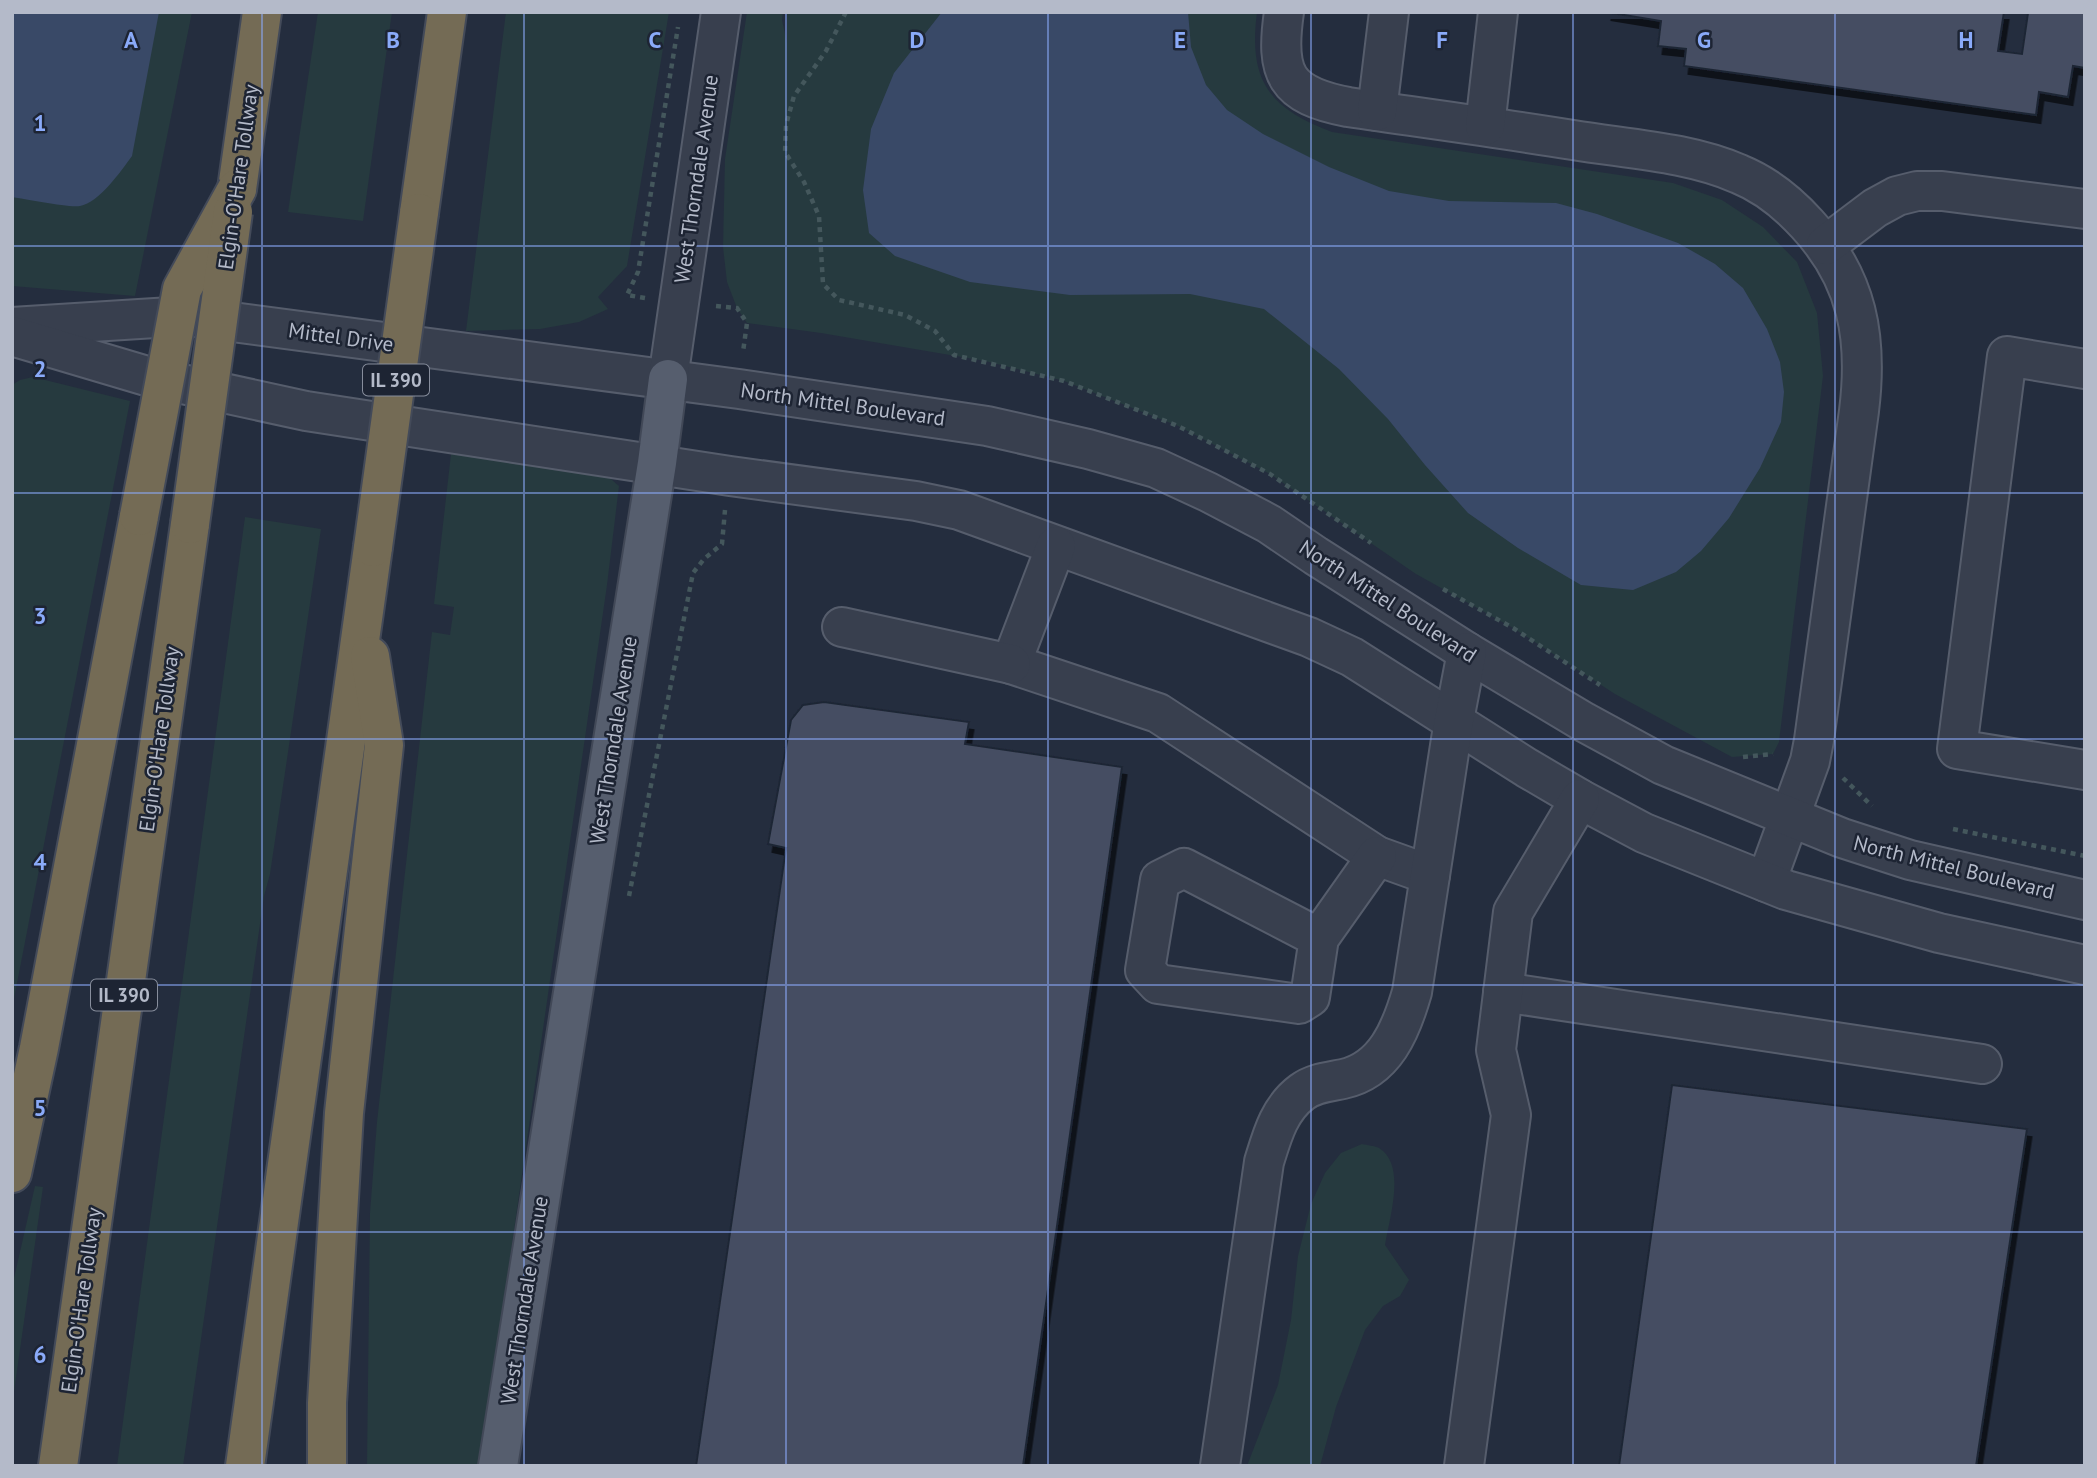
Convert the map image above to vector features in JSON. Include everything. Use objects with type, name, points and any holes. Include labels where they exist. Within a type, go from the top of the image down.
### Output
[{"type":"highway","name":"Elgin-O'Hare Tollway","points":[[58,1466],[262,12]]},
{"type":"highway","name":"IL 390","points":[[245,1466],[447,12]]},
{"type":"highway","points":[[12,1172],[39,1048],[182,289],[237,189]]},
{"type":"highway","points":[[327,1466],[327,1403],[344,1113],[384,745],[363,614]]},
{"type":"main road","name":"West Thorndale Avenue","points":[[498,1466],[657,463],[668,379]]},
{"type":"street","name":"West Thorndale Avenue","points":[[668,379],[720,12]]},
{"type":"street","points":[[1284,12],[1280,53],[1290,81],[1299,91],[1325,102],[1377,111],[1671,155],[1739,174],[1790,206],[1826,245],[1847,282],[1858,318],[1863,378],[1810,761],[1766,882]]},
{"type":"street","points":[[1377,111],[1389,12]]},
{"type":"street","points":[[1485,126],[1496,30],[1524,12]]},
{"type":"street","points":[[1826,245],[1875,208],[1897,196],[1917,191],[1942,191],[2085,209]]},
{"type":"street","name":"Mittel Drive","points":[[12,327],[187,316],[668,379]]},
{"type":"street","points":[[12,337],[150,377],[306,411],[916,501],[959,510],[1320,642],[1352,657],[1580,799],[1644,833],[1766,882],[1939,933],[2085,965]]},
{"type":"street","points":[[2085,369],[2007,356],[1957,749],[2085,770]]},
{"type":"street","name":"North Mittel Boulevard","points":[[668,379],[987,426],[1156,468],[1269,524],[1467,652],[1584,722],[1663,765],[1842,838],[1910,860],[2085,900]]},
{"type":"street","points":[[1011,664],[1056,546]]},
{"type":"street","points":[[842,627],[1011,664],[1158,713],[1377,856],[1430,875]]},
{"type":"street","points":[[1220,1466],[1265,1162],[1274,1130],[1285,1109],[1303,1091],[1318,1084],[1366,1072],[1384,1055],[1397,1035],[1412,992],[1467,652]]},
{"type":"street","points":[[1464,1466],[1511,1115],[1496,1050],[1513,912],[1580,799]]},
{"type":"street","points":[[1319,938],[1184,867],[1160,880],[1145,970],[1158,984],[1299,1004],[1310,997],[1319,938],[1377,856]]},
{"type":"street","points":[[1503,992],[1982,1064]]},
{"type":"path","points":[[846,12],[826,51],[794,96],[786,125],[785,152],[804,182],[819,216],[823,284],[839,300],[905,315],[935,331],[954,355],[1064,381],[1178,426],[1270,474],[1382,551]]},
{"type":"path","points":[[627,296],[638,272],[678,26]]},
{"type":"path","points":[[737,308],[747,323]]},
{"type":"path","points":[[1440,588],[1513,628],[1604,687]]},
{"type":"path","points":[[1732,757],[1773,754],[1810,761],[1840,774],[1880,813]]},
{"type":"path","points":[[1948,827],[2085,856]]},
{"type":"green space","points":[[12,12],[192,12],[135,296],[12,286]]},
{"type":"green space","points":[[318,12],[392,12],[363,221],[288,212]]},
{"type":"green space","points":[[506,12],[669,12],[627,266],[598,297],[608,309],[579,322],[540,329],[466,331]]},
{"type":"green space","points":[[747,12],[783,12],[787,43],[787,12],[1257,12],[1255,36],[1260,74],[1278,102],[1310,123],[1332,132],[1673,183],[1722,200],[1763,227],[1797,262],[1817,313],[1823,376],[1779,742],[1773,754],[1732,757],[1615,694],[1513,628],[1416,574],[1270,474],[1178,426],[1064,381],[985,361],[747,323],[737,308],[727,282],[723,247],[725,159]]},
{"type":"green space","points":[[33,377],[130,401],[12,1009],[12,385]]},
{"type":"green space","points":[[451,454],[605,474],[619,486],[480,1466],[367,1466],[370,1213],[377,1122],[432,632],[450,635],[454,607],[434,604]]},
{"type":"green space","points":[[245,517],[321,529],[270,874],[264,896],[183,1466],[117,1466]]},
{"type":"green space","points":[[1362,1144],[1379,1148],[1392,1167],[1394,1193],[1385,1245],[1409,1280],[1400,1296],[1383,1306],[1365,1330],[1336,1407],[1320,1466],[1247,1466],[1278,1385],[1291,1320],[1298,1256],[1311,1204],[1325,1173],[1341,1153]]},
{"type":"green space","points":[[35,1186],[43,1187],[12,1406],[12,1287]]},
{"type":"water","points":[[12,12],[159,12],[132,156],[109,185],[87,204],[67,206],[12,197]]},
{"type":"water","points":[[942,12],[1188,12],[1191,47],[1206,85],[1227,110],[1263,134],[1329,167],[1389,191],[1449,201],[1556,203],[1597,214],[1678,243],[1715,264],[1743,288],[1767,329],[1780,362],[1784,392],[1781,422],[1760,468],[1729,518],[1701,551],[1676,572],[1633,590],[1581,585],[1518,548],[1468,513],[1388,419],[1339,369],[1264,309],[1190,294],[1070,295],[970,282],[895,256],[869,233],[863,190],[871,129],[894,73]]},
{"type":"building","points":[[1606,12],[2004,12],[1998,51],[2022,54],[2028,13],[2025,12],[2085,12],[2085,68],[2073,66],[2068,97],[2039,92],[2036,115],[1684,66],[1686,49],[1658,46],[1661,21]]},
{"type":"building","points":[[824,702],[969,722],[965,744],[1122,767],[1023,1466],[696,1466],[786,848],[768,844],[791,720],[803,705]]},
{"type":"building","points":[[1672,1085],[2027,1129],[1976,1466],[1619,1466]]}]
